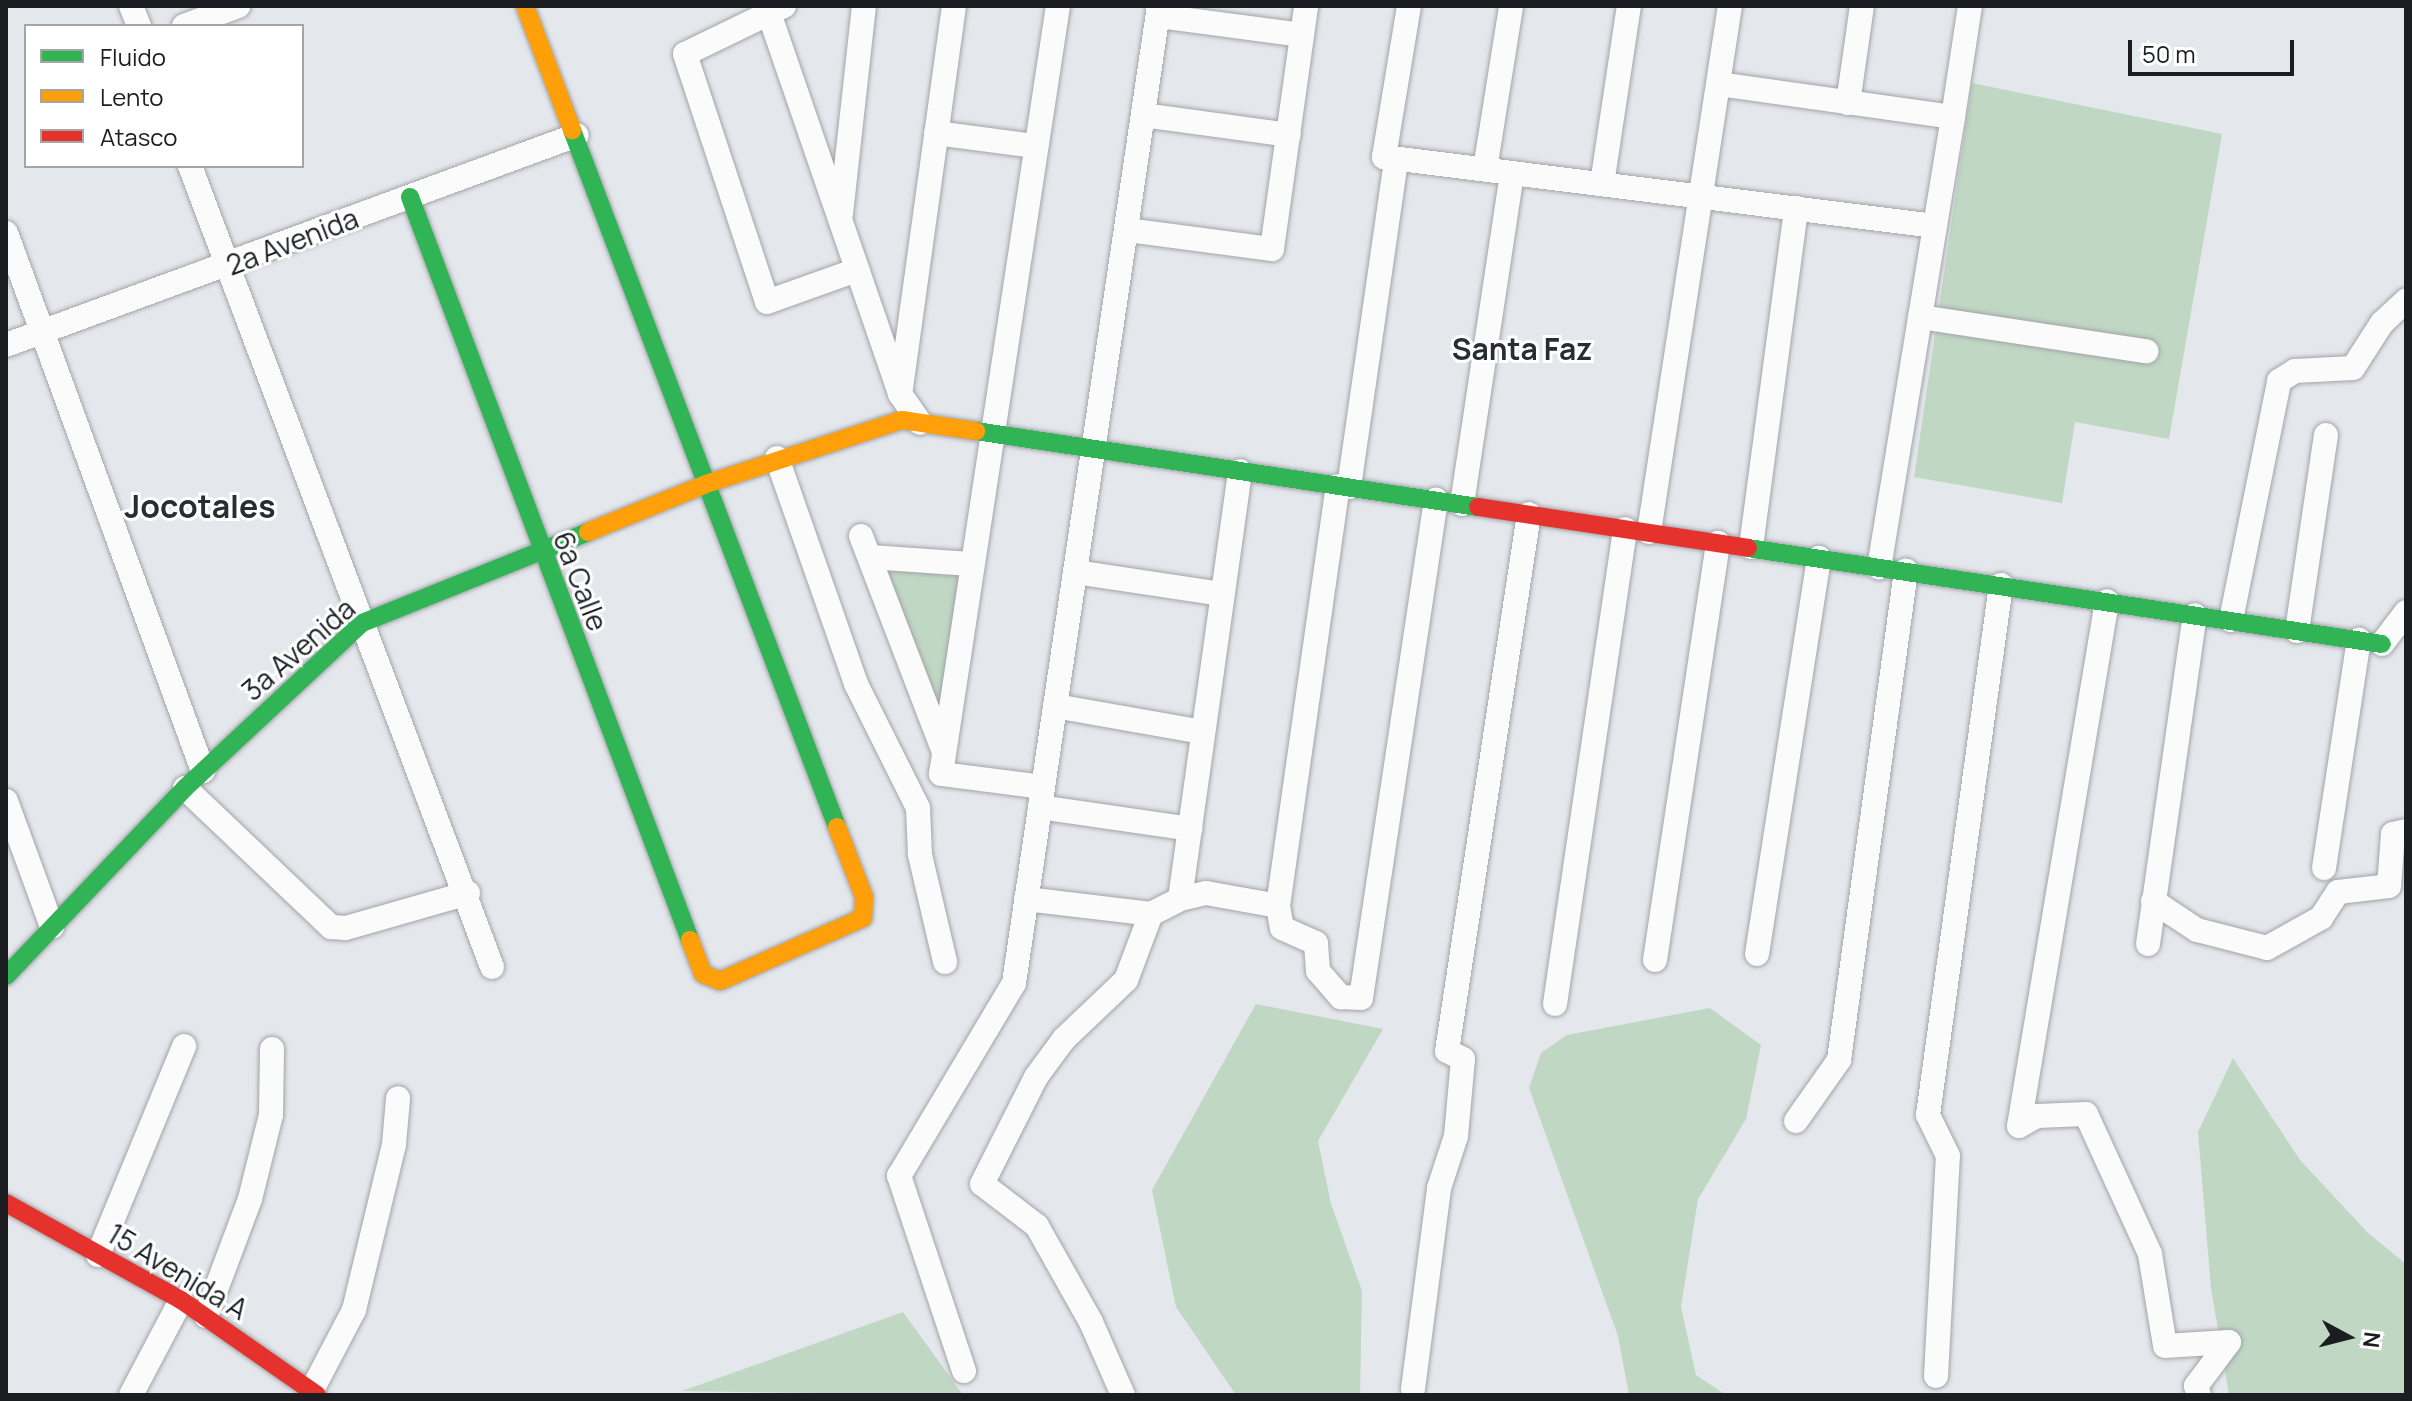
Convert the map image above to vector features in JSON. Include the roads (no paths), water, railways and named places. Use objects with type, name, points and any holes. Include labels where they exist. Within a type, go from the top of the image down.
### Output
[{"type":"street","points":[[189,24],[238,6]]},
{"type":"street","points":[[525,6],[577,135],[706,484]]},
{"type":"street","points":[[840,224],[864,6]]},
{"type":"street","points":[[900,394],[954,6]]},
{"type":"street","points":[[1058,6],[941,774],[1190,829]]},
{"type":"street","points":[[1127,230],[1272,249],[1306,6]]},
{"type":"street","points":[[1409,6],[1384,157],[1935,226]]},
{"type":"street","points":[[1485,169],[1511,6]]},
{"type":"street","points":[[1602,184],[1629,6]]},
{"type":"street","points":[[1555,1004],[1637,530],[1719,84],[1730,6]]},
{"type":"street","points":[[1848,103],[1862,6]]},
{"type":"street","points":[[1879,567],[1970,6]]},
{"type":"street","points":[[857,270],[767,302],[685,54],[777,11],[840,224],[857,270],[900,394],[920,423]]},
{"type":"street","points":[[964,1371],[899,1176],[1014,983],[1159,11],[1205,14],[1302,35]]},
{"type":"street","points":[[1719,84],[1953,117]]},
{"type":"street","points":[[1143,115],[1289,135]]},
{"type":"street","points":[[936,133],[1035,146]]},
{"type":"street","name":"2a Avenida","points":[[6,345],[577,135]]},
{"type":"street","points":[[1396,160],[1278,906],[1282,928],[1316,943],[1318,971],[1341,997],[1361,998],[1436,500]]},
{"type":"street","points":[[191,168],[362,623],[468,893],[492,967]]},
{"type":"street","points":[[1462,504],[1512,173]]},
{"type":"street","name":"6a Calle","points":[[410,197],[538,549],[703,974],[720,981],[863,918],[866,907],[706,484]]},
{"type":"street","points":[[1751,547],[1796,208]]},
{"type":"street","points":[[6,233],[194,780],[331,927],[346,928],[468,893]]},
{"type":"street","points":[[2231,620],[2279,381],[2295,371],[2353,368],[2382,323],[2406,301]]},
{"type":"street","points":[[1920,317],[2146,351]]},
{"type":"street","name":"3a Avenida","points":[[6,976],[194,780],[362,623],[538,549],[706,484],[777,458],[902,420],[2371,642]]},
{"type":"street","points":[[2297,631],[2326,435]]},
{"type":"street","points":[[777,458],[856,684],[918,808],[920,855],[945,962]]},
{"type":"street","points":[[1180,899],[1240,471]]},
{"type":"street","points":[[1413,1389],[1439,1188],[1456,1136],[1463,1059],[1447,1051],[1529,514]]},
{"type":"street","points":[[1655,960],[1718,543]]},
{"type":"street","points":[[945,754],[866,546],[971,564]]},
{"type":"street","points":[[1757,954],[1819,558]]},
{"type":"street","points":[[1796,1121],[1839,1060],[1906,571]]},
{"type":"street","points":[[1075,572],[1222,594]]},
{"type":"street","points":[[1936,1376],[1948,1156],[1928,1115],[2001,585]]},
{"type":"street","points":[[2107,601],[2019,1126],[2037,1116],[2086,1114],[2150,1254],[2165,1346],[2229,1342],[2196,1386],[2199,1395]]},
{"type":"street","points":[[2324,868],[2371,642],[2406,612]]},
{"type":"street","points":[[2148,944],[2195,615]]},
{"type":"street","points":[[1055,706],[1203,732]]},
{"type":"street","points":[[6,801],[52,927]]},
{"type":"street","points":[[2153,901],[2197,930],[2267,948],[2321,918],[2338,892],[2389,886],[2393,834],[2406,831]]},
{"type":"street","points":[[1026,899],[1151,914],[1180,899],[1206,893],[1278,906]]},
{"type":"street","points":[[1123,1395],[1091,1322],[1037,1226],[982,1184],[1036,1077],[1064,1039],[1126,980],[1151,914]]},
{"type":"street","points":[[98,1255],[184,1046]]},
{"type":"street","points":[[206,1316],[250,1199],[271,1115],[272,1049]]},
{"type":"street","points":[[314,1393],[354,1310],[394,1145],[398,1098]]},
{"type":"street","name":"15 Avenida A","points":[[6,1203],[181,1300],[314,1393]]},
{"type":"street","points":[[131,1395],[181,1300]]},
{"type":"district","name":"Santa Faz","points":[[1522,349]]},
{"type":"district","name":"Jocotales","points":[[200,506]]}]
